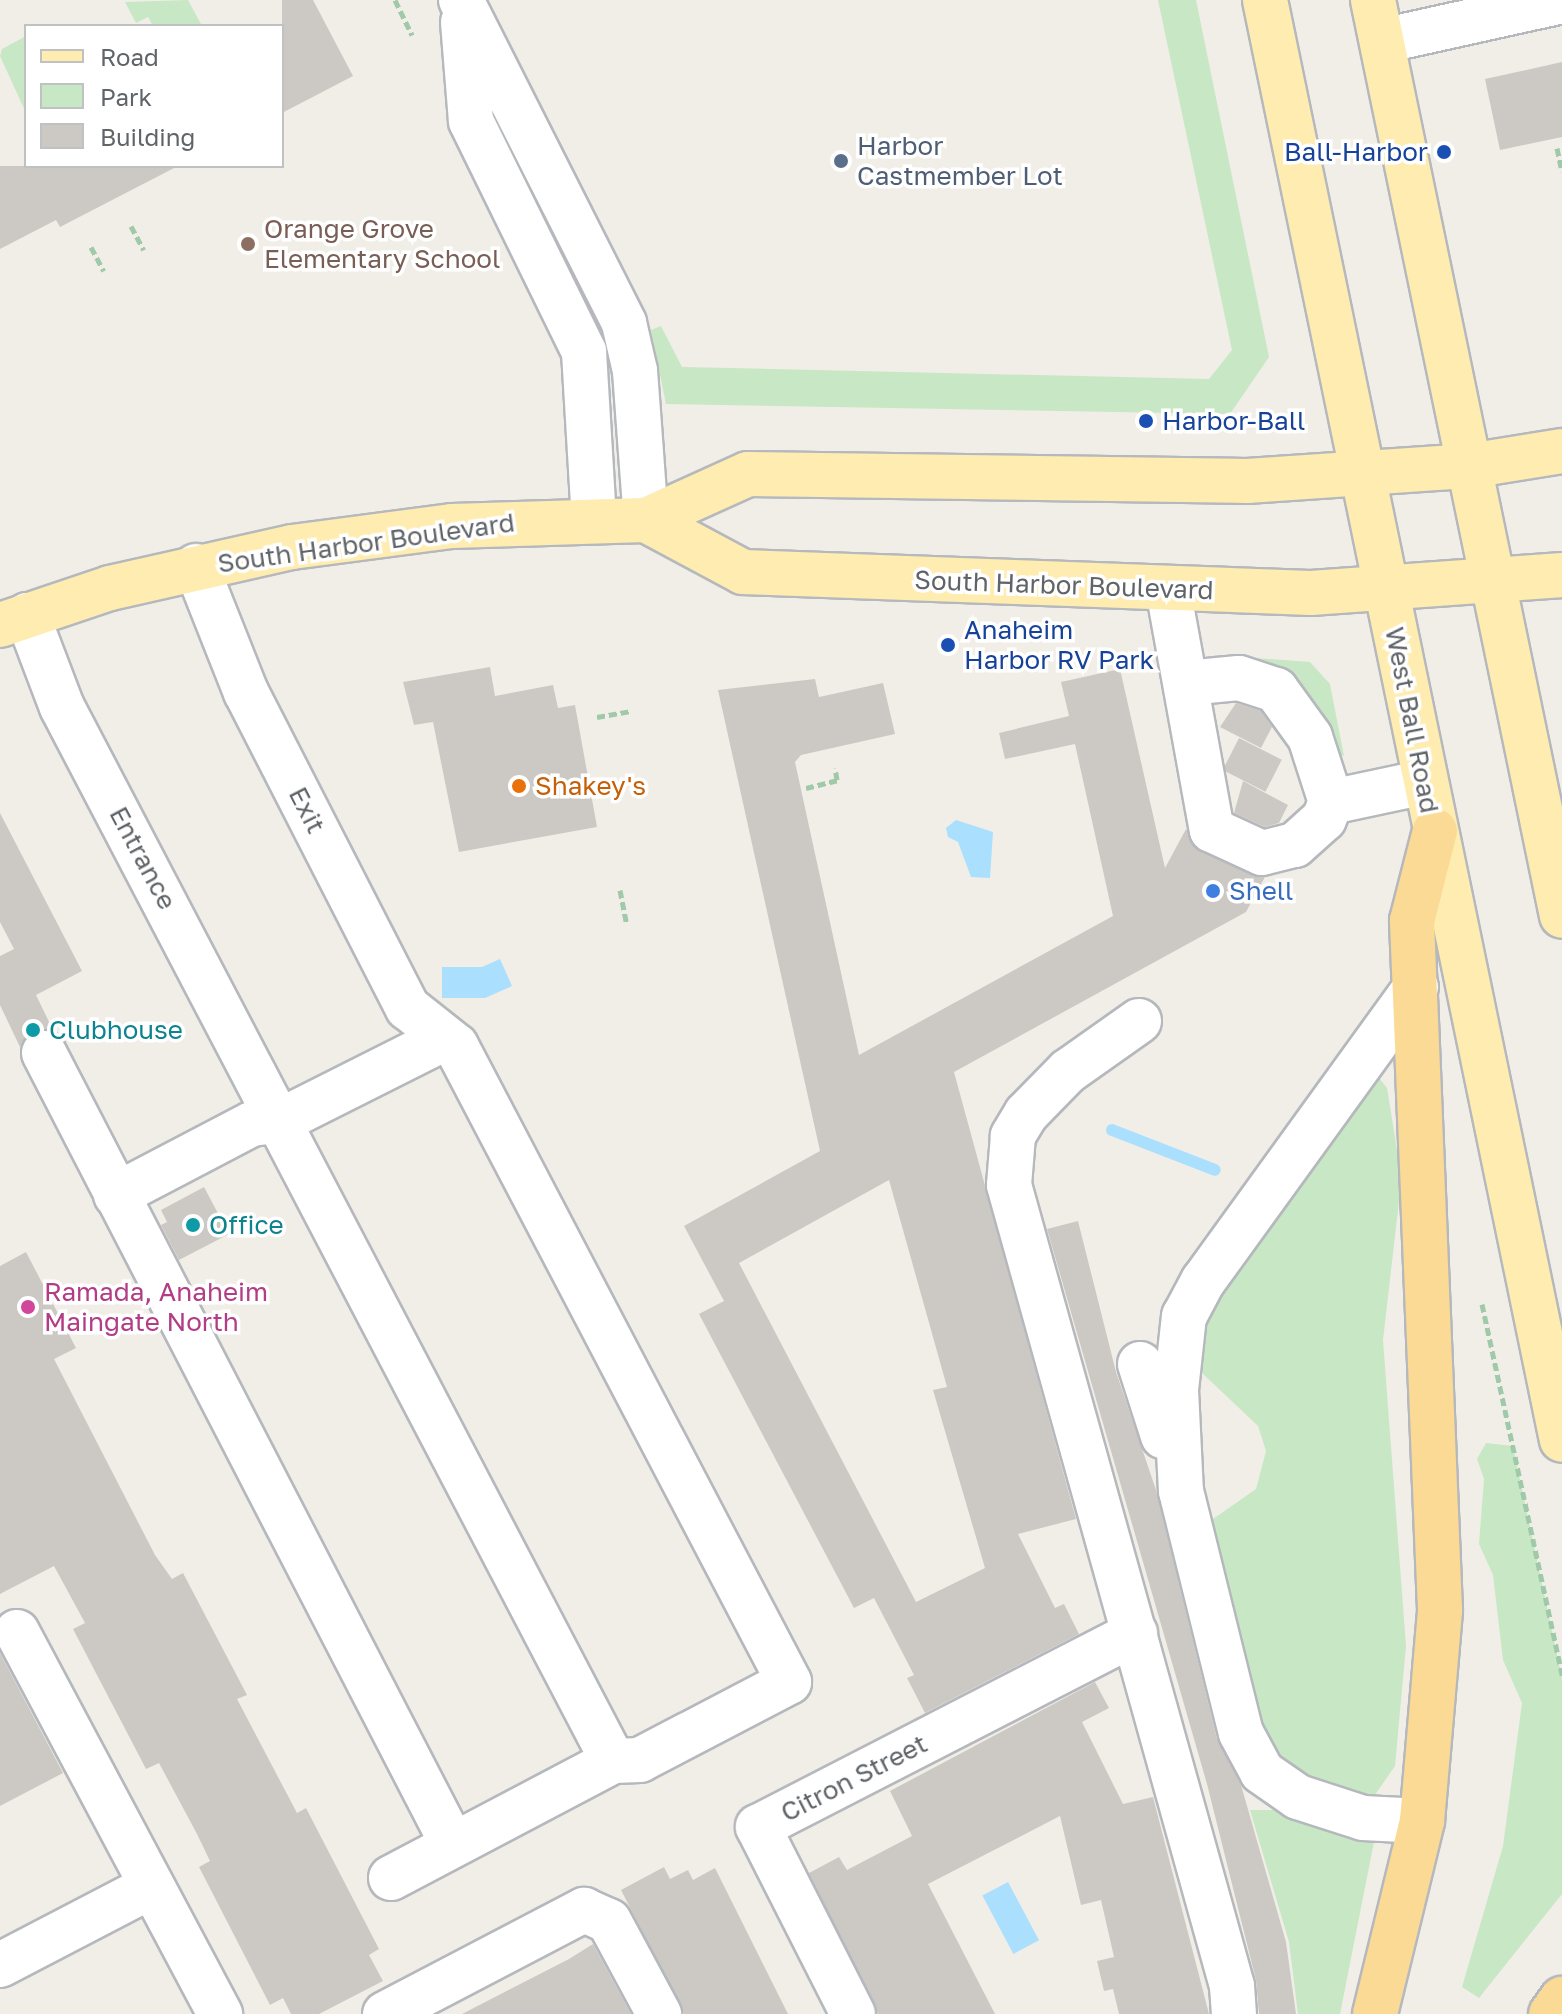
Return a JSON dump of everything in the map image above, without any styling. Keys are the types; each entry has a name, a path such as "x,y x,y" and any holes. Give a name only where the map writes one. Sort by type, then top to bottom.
{"highway":[{"path":"1375,2014 1422,1821 1440,1610 1412,921 1435,831"},
{"path":"1551,2014 1562,1999"}],"main road":[{"name":"West Ball Road","path":"1265,0 1562,1440"},
{"path":"1378,20 1562,916"},
{"name":"South Harbor Boulevard","path":"14,620 196,566 452,526 594,519 646,520 748,474 1163,482 1364,475 1469,466 1562,451"},
{"name":"South Harbor Boulevard","path":"646,520 743,572 1168,589 1386,590 1562,575"}],"street":[{"path":"594,519 584,352 471,121 461,0 624,323 635,371 646,520"},
{"path":"1378,20 1562,1"},
{"name":"Exit","path":"196,566 246,692 408,1008 456,1046 789,1682 640,1760 613,1761"},
{"path":"1168,589 1212,830 1262,853 1295,845 1324,819 1331,802 1310,737 1276,690 1239,678 1186,683"},
{"name":"Entrance","path":"14,620 275,1109 613,1761"},
{"path":"1331,802 1425,782"},
{"path":"1181,1491 1176,1390 1184,1316 1268,1188 1416,987"},
{"path":"1139,1021 1068,1071 1026,1114 1013,1136 1009,1185 1232,1986 1234,2014"},
{"path":"116,1195 275,1109 445,1038"},
{"path":"44,1053 453,1845"},
{"path":"1140,1364 1181,1491 1241,1733 1262,1772 1298,1797 1363,1818 1422,1821"},
{"path":"17,1632 220,2014"},
{"name":"Citron Street","path":"853,2014 758,1827 1135,1633"},
{"path":"391,1878 613,1761"},
{"path":"0,1965 152,1886"},
{"path":"385,2014 584,1910 609,1921 659,2014"}],"path":[{"path":"395,0 412,35"},
{"path":"1557,148 1562,171"},
{"path":"131,226 144,250"},
{"path":"91,247 104,271"},
{"path":"597,717 630,711"},
{"path":"806,788 837,780 835,768"},
{"path":"620,890 627,925"},
{"path":"1482,1304 1562,1675"}],"green space":[{"path":"188,0 201,24 152,24 148,17 136,23 125,2"},
{"path":"1158,0 1196,0 1269,357 1230,414 666,404 651,330 661,326 682,367 1209,379 1232,350"},
{"path":"24,37 24,109 0,56 2,49"},
{"path":"1213,655 1310,662 1330,684 1344,756 1331,751 1324,716"},
{"path":"1369,1079 1380,1079 1387,1088 1400,1193 1383,1340 1406,1646 1395,1766 1372,1799 1292,1776 1260,1738 1207,1533 1213,1519 1256,1489 1266,1451 1258,1426 1202,1373 1196,1355 1205,1309"},
{"path":"1486,1443 1513,1446 1562,1678 1562,1894 1479,1998 1462,1987 1503,1846 1522,1703 1503,1660 1493,1575 1479,1544 1484,1479 1477,1459"},
{"path":"1250,1810 1281,1810 1375,1837 1340,2014 1298,2014 1289,1942"}],"water":[{"path":"956,820 993,832 990,878 971,877 958,842 948,837 946,828"},
{"path":"500,959 512,986 485,998 442,998 442,967 482,967"},
{"path":"1008,1882 1039,1940 1013,1954 982,1896"}],"building":[{"path":"282,0 313,0 353,76 284,112"},
{"path":"1562,62 1562,137 1500,150 1485,79"},
{"path":"0,166 174,168 60,227 56,220 0,249"},
{"name":"Shakey's","path":"490,667 495,696 553,685 558,708 575,705 597,827 459,852 433,722 414,725 403,682"},
{"path":"1120,669 1165,868 1186,829 1201,852 1265,877 1246,912 954,1072 1076,1519 1018,1534 1055,1608 1064,1604 1079,1634 925,1713 907,1678 914,1675 874,1598 854,1608 699,1314 724,1301 684,1226 820,1151 718,690 815,679 819,697 883,683 895,734 801,755 795,762 859,1055 1113,916 1075,744 1005,759 999,733 1069,716 1061,682","holes":["889,1180 947,1387 933,1390 985,1568 916,1602 739,1263"]},
{"path":"1236,703 1261,711 1272,727 1261,748 1220,727"},
{"path":"1239,738 1282,760 1265,792 1223,770"},
{"path":"1243,781 1288,805 1279,823 1265,827 1234,813"},
{"path":"0,813 82,971 36,995 53,1030 33,1031 20,1047 0,1005 0,956 14,949 0,922"},
{"name":"Office","path":"204,1187 229,1234 179,1260 161,1225 167,1222 161,1210"},
{"path":"1078,1221 1116,1372 1156,1490 1217,1739 1241,1785 1286,1942 1296,2014 1259,2014 1256,1980 1207,1784 1047,1229"},
{"path":"26,1252 76,1348 54,1359 155,1555 172,1579 183,1573 247,1695 237,1699 297,1813 306,1808 379,1949 369,1955 383,1981 319,2014 291,2014 283,1998 270,2005 199,1867 210,1861 197,1834 159,1763 146,1769 73,1629 85,1623 54,1566 0,1594 0,1266"},
{"path":"0,1653 63,1773 0,1806"},
{"path":"1095,1682 1109,1708 1082,1722 1123,1804 1153,1797 1209,2014 1119,2014 1113,1989 1104,1991 1097,1961 1114,1957 1101,1900 1081,1905 1060,1816 928,1884 995,2014 878,2014 809,1873 839,1857 847,1870 912,1836 890,1791"},
{"path":"664,1867 670,1879 688,1870 693,1880 715,1868 788,2014 684,2014 621,1890"},
{"path":"593,1944 631,2014 462,2014 569,1959"}],"waterway":[{"path":"1112,1130 1215,1170"}],"place":[{"name":"Ball-Harbor","path":"1444,152"},
{"name":"Harbor Castmember Lot","path":"841,161"},
{"name":"Orange Grove Elementary School","path":"248,244"},
{"name":"Harbor-Ball","path":"1146,421"},
{"name":"Anaheim Harbor RV Park","path":"948,645"},
{"name":"Shakey's","path":"519,786"},
{"name":"Shell","path":"1213,891"},
{"name":"Clubhouse","path":"33,1030"},
{"name":"Office","path":"193,1225"},
{"name":"Ramada, Anaheim Maingate North","path":"28,1307"}]}
